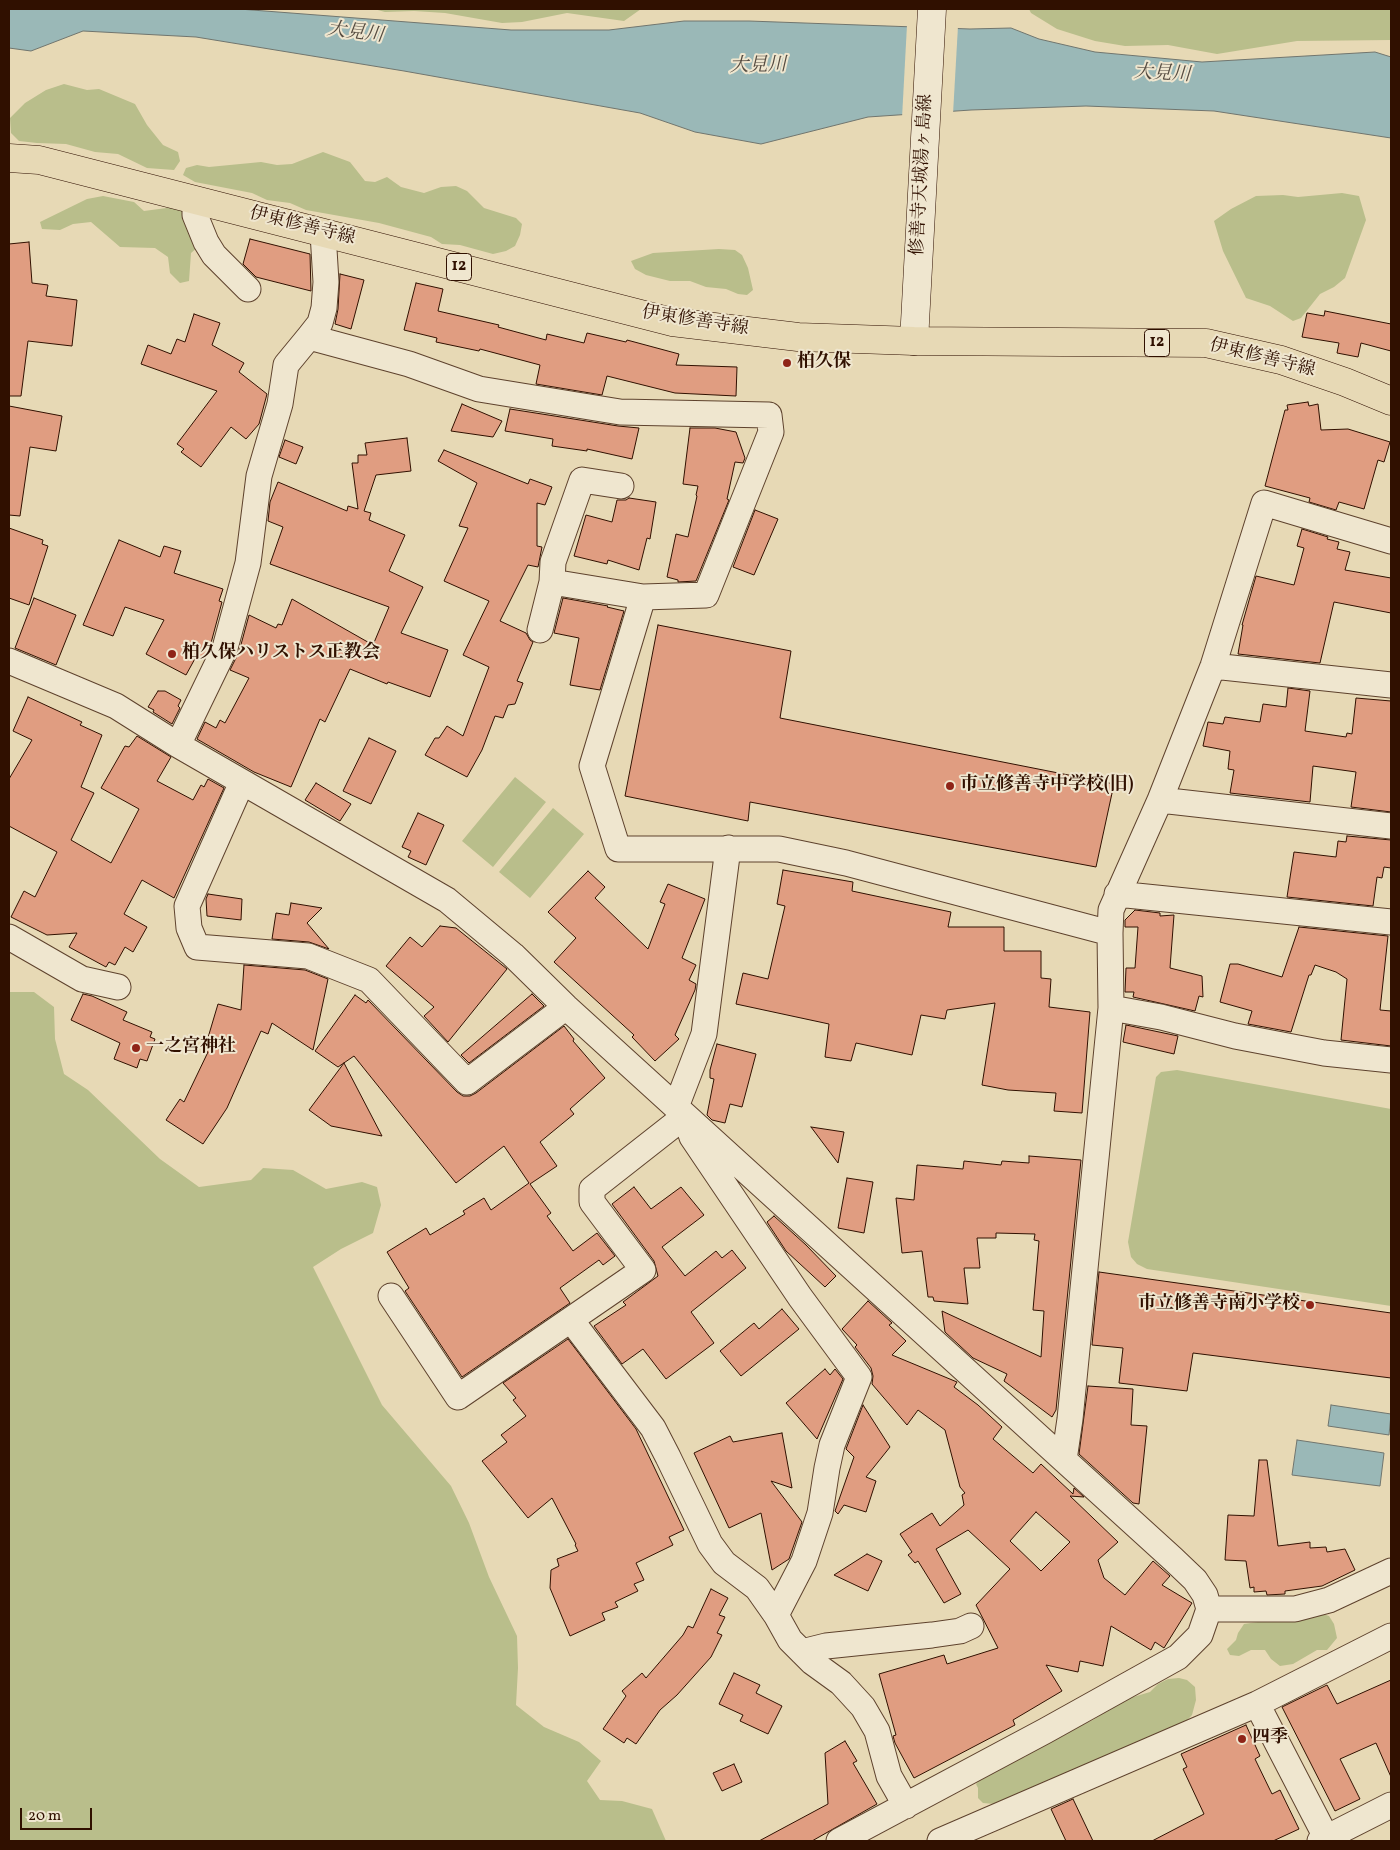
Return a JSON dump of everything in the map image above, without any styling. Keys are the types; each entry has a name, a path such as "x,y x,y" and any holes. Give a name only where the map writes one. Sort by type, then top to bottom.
{"main road":[{"name":"修善寺天城湯ヶ島線","path":"914,341 932,9"},
{"name":"伊東修善寺線","path":"9,158 38,160 672,322 798,337 914,341 1206,343 1281,360 1345,382 1391,401"}],"street":[{"path":"195,200 195,215 206,242 214,255 248,289"},
{"path":"178,745 225,648 248,562 259,476 280,404 286,365 320,323 324,308 326,282 323,233"},
{"path":"309,336 409,364 479,389 620,412 768,416 771,432 706,595 643,597 552,582"},
{"path":"540,630 552,582 553,562 582,480 621,486"},
{"path":"1064,1460 1070,1419 1112,1008 1110,933 1112,910 1117,894 1160,800 1213,666 1264,503 1391,541"},
{"path":"643,597 592,766 618,849 779,849 846,863 1110,933"},
{"path":"9,661 116,706 178,745 447,900 514,955 566,1008 1195,1580 1205,1595 1209,1609 1200,1635 1178,1657 1045,1731 839,1841"},
{"path":"1213,666 1391,685"},
{"path":"242,782 187,906 190,928 197,947 308,956 369,980 467,1082 566,1008"},
{"path":"1160,800 1391,826"},
{"path":"391,1296 458,1397 642,1270 592,1202 592,1190 680,1112 704,1034 728,848"},
{"path":"1117,894 1391,922"},
{"path":"9,937 82,979 118,987"},
{"path":"1112,1008 1161,1017 1235,1036 1324,1053 1391,1060"},
{"path":"680,1112 692,1137 800,1297 858,1377 832,1445 820,1512 804,1561 776,1615"},
{"path":"571,1320 653,1428 710,1544 724,1563 757,1588 776,1615 790,1640 812,1662 841,1683 863,1707 877,1730 889,1776 906,1806"},
{"path":"1209,1609 1295,1609 1329,1600 1391,1571"},
{"path":"802,1652 826,1646 960,1631 971,1626"},
{"path":"940,1841 1257,1704 1391,1636"},
{"path":"1257,1704 1325,1840 1391,1805"}],"green space":[{"path":"374,9 641,9 624,21 567,13 522,22 502,23 445,13 385,12"},
{"path":"1029,9 1391,9 1391,40 1297,41 1217,54 1168,45 1125,46 1095,41 1057,29 1031,13"},
{"path":"64,84 87,90 99,89 135,104 147,125 163,145 178,152 180,161 174,170 147,168 118,154 95,152 66,144 19,141 11,133 10,118 25,103 46,90"},
{"path":"323,152 350,162 365,181 375,182 387,177 401,187 424,193 441,187 456,186 467,191 484,208 516,218 522,224 515,246 506,251 493,254 460,245 442,244 431,237 379,223 306,210 290,203 267,200 252,193 195,182 183,175 186,168 197,165 209,167 261,162 277,165 292,164"},
{"path":"1342,193 1359,196 1366,220 1345,278 1334,287 1320,294 1301,318 1293,321 1270,306 1246,298 1223,251 1214,221 1231,209 1256,196 1283,195 1298,197"},
{"path":"103,196 134,202 144,211 174,207 185,213 198,247 191,253 189,281 180,283 170,273 168,257 155,248 120,247 91,222 73,224 60,230 42,229 40,222 87,199"},
{"path":"719,249 735,250 742,255 748,268 753,290 747,295 738,294 726,289 706,287 690,281 670,281 646,275 635,269 631,261 653,253"},
{"path":"515,777 546,802 493,867 462,841"},
{"path":"553,808 584,834 530,898 499,872"},
{"path":"9,992 34,992 54,1007 55,1039 64,1074 88,1090 160,1159 199,1187 251,1180 263,1168 293,1170 326,1189 362,1182 377,1187 381,1205 373,1233 341,1249 313,1267 382,1405 451,1486 469,1523 489,1577 517,1636 516,1705 544,1727 579,1742 601,1761 587,1781 600,1800 622,1801 652,1809 666,1841 9,1841"},
{"path":"1177,1070 1391,1109 1391,1306 1147,1269 1137,1264 1131,1257 1128,1242 1156,1077 1161,1072"},
{"path":"1320,1613 1329,1616 1334,1624 1337,1638 1327,1650 1317,1650 1293,1664 1280,1666 1271,1659 1265,1650 1251,1650 1239,1656 1230,1655 1227,1649 1236,1640 1244,1624"},
{"path":"1179,1678 1187,1680 1195,1687 1196,1700 1192,1715 1180,1728 1094,1765 1074,1769 1059,1781 1006,1805 983,1803 978,1798 976,1784 1003,1761 1025,1757 1034,1747 1093,1720 1123,1700 1150,1692 1158,1684 1168,1679"}],"water":[{"name":"大見川","path":"9,9 239,9 511,30 609,30 684,21 749,21 970,29 1011,28 1039,39 1095,52 1202,62 1375,52 1391,57 1391,138 1214,111 1086,106 971,110 868,117 761,144 695,132 640,113 404,71 196,37 83,31 31,51 9,48"},
{"path":"1331,1405 1391,1414 1389,1435 1328,1426"},
{"path":"1297,1440 1384,1453 1380,1486 1292,1475"}],"pier":[{"path":"907,25 958,26 953,114 902,118"}],"building":[{"path":"250,239 310,254 311,291 256,277 243,264"},
{"path":"29,242 32,283 48,285 46,296 77,300 72,346 28,341 21,396 9,396 9,244"},
{"path":"340,274 364,280 351,329 335,324"},
{"path":"416,283 443,289 438,311 499,325 498,327 546,340 547,334 584,343 587,333 626,342 627,340 679,354 676,365 737,367 736,396 675,393 607,376 602,395 536,384 540,365 480,349 479,351 436,342 437,338 404,330"},
{"path":"1325,311 1391,324 1391,351 1361,343 1358,357 1337,353 1339,343 1302,337 1307,313 1324,316"},
{"path":"194,314 220,323 212,345 244,363 239,372 267,394 259,424 246,439 231,427 201,467 181,452 184,449 177,444 217,391 141,364 148,345 171,354 177,339 185,342"},
{"path":"1308,402 1309,406 1318,404 1321,430 1348,429 1390,442 1384,462 1378,460 1364,509 1339,502 1336,510 1309,502 1310,498 1265,486 1285,410 1288,410 1287,405"},
{"path":"462,404 502,421 493,437 451,431"},
{"path":"9,406 62,416 56,451 30,447 20,516 9,515"},
{"path":"510,409 639,428 632,459 587,449 587,451 552,446 553,439 505,431"},
{"path":"690,428 715,428 736,432 745,458 743,463 735,462 727,499 729,500 696,581 678,582 678,580 667,577 676,534 688,537 698,486 683,484"},
{"path":"407,438 411,471 376,475 364,511 371,513 369,520 405,535 389,571 423,587 401,633 448,650 430,697 388,682 387,684 350,669 325,722 320,719 291,787 254,772 197,739 205,722 216,728 220,720 225,723 249,678 230,670 239,652 249,615 276,628 278,624 282,625 292,599 373,645 389,607 270,564 283,527 268,521 270,502 278,482 347,511 348,506 358,509 352,463 358,463 358,455 367,455 365,443"},
{"path":"285,440 303,447 296,464 279,457"},
{"path":"444,450 528,484 530,479 552,487 545,505 537,503 537,546 542,547 538,567 528,565 500,621 526,633 533,642 517,681 523,683 515,704 508,705 503,718 495,716 482,750 467,777 425,755 435,738 439,738 447,726 463,736 489,667 463,655 489,601 444,581 468,528 459,526 477,483 438,461"},
{"path":"629,498 656,502 650,539 647,538 639,570 608,560 607,564 574,556 586,515 612,522 617,500"},
{"path":"755,510 778,519 754,575 733,567"},
{"path":"9,528 43,540 42,544 48,546 29,605 9,598"},
{"path":"1302,529 1339,542 1337,549 1350,552 1345,570 1391,578 1391,613 1334,602 1320,663 1238,654 1242,625 1256,576 1294,585 1304,548 1297,546"},
{"path":"119,540 160,557 164,546 181,551 174,573 223,589 219,601 222,602 211,643 204,658 197,655 186,675 146,654 164,620 125,607 113,636 83,625"},
{"path":"34,598 76,615 56,665 15,648"},
{"path":"563,598 608,606 624,611 600,690 570,685 579,638 554,633"},
{"path":"658,625 791,651 780,718 1114,784 1096,867 750,802 748,821 625,796"},
{"path":"1288,688 1310,691 1305,731 1346,737 1347,733 1352,734 1356,698 1391,701 1391,812 1351,807 1356,772 1313,766 1310,802 1230,793 1234,770 1228,769 1230,751 1203,746 1208,722 1223,724 1225,717 1260,722 1263,704 1286,707"},
{"path":"158,691 165,691 181,700 178,706 180,708 172,724 148,707"},
{"path":"28,697 82,722 80,725 102,735 81,787 94,793 71,840 111,863 139,809 101,788 125,746 129,747 137,736 171,757 157,781 193,800 201,785 204,787 208,779 224,788 174,898 142,880 124,914 147,927 133,952 125,947 115,965 109,962 106,967 69,947 77,933 47,935 11,917 24,891 35,897 57,852 9,826 9,779 32,740 13,731"},
{"path":"369,738 396,751 371,804 343,791"},
{"path":"316,783 351,804 340,821 305,800"},
{"path":"418,813 444,825 426,865 408,857 411,851 402,847"},
{"path":"1347,836 1391,840 1391,868 1384,867 1382,878 1377,877 1373,906 1287,897 1294,852 1336,857 1338,841 1346,842"},
{"path":"783,870 853,882 852,891 951,912 948,927 1004,927 1004,951 1041,951 1041,978 1051,979 1049,1007 1090,1012 1082,1113 1054,1111 1056,1093 1008,1090 982,1085 995,1003 947,1010 945,1019 921,1015 912,1055 856,1043 851,1061 825,1057 829,1024 736,1004 743,973 768,979 785,906 777,904"},
{"path":"588,871 605,887 595,898 648,949 665,904 660,902 668,884 705,899 682,958 696,965 689,980 696,984 695,990 675,1035 679,1039 655,1061 632,1037 634,1035 554,962 576,938 548,912"},
{"path":"208,894 242,899 241,920 207,916 206,899"},
{"path":"291,903 322,908 307,923 329,949 309,942 272,939 276,913 289,915"},
{"path":"1135,910 1160,913 1160,916 1174,915 1170,968 1202,976 1203,997 1199,996 1195,1011 1133,997 1134,992 1125,992 1126,968 1135,968 1138,927 1125,927 1125,920"},
{"path":"440,926 456,928 507,969 448,1042 424,1016 434,1007 386,966 410,937 422,947"},
{"path":"1299,927 1388,936 1380,1010 1391,1011 1391,1046 1341,1040 1347,979 1336,972 1315,965 1311,975 1309,975 1291,1032 1248,1024 1252,1011 1220,1002 1230,964 1238,964 1282,977"},
{"path":"244,965 305,970 328,979 313,1050 272,1023 268,1034 261,1031 227,1108 203,1144 166,1120 180,1099 184,1102 208,1052 204,1051 218,1004 241,1010"},
{"path":"83,994 92,996 127,1012 123,1020 152,1032 150,1037 155,1039 147,1061 140,1059 137,1068 114,1059 120,1043 71,1020"},
{"path":"532,994 544,1006 469,1063 461,1055"},
{"path":"355,995 366,1003 368,1000 463,1096 470,1096 476,1093 564,1026 574,1039 573,1041 605,1078 570,1109 574,1114 540,1142 557,1166 530,1184 551,1213 547,1216 573,1251 597,1233 615,1256 603,1265 599,1260 560,1288 570,1303 462,1377 405,1291 409,1288 387,1252 426,1228 430,1235 465,1214 463,1211 484,1198 491,1210 529,1183 504,1146 456,1183 354,1056 338,1067 315,1051"},
{"path":"1126,1025 1178,1036 1174,1054 1123,1042"},
{"path":"717,1044 756,1054 742,1107 730,1104 725,1123 712,1120 707,1115 714,1079 710,1078 710,1070"},
{"path":"344,1063 382,1136 331,1126 309,1110"},
{"path":"811,1127 844,1132 838,1163"},
{"path":"1029,1156 1081,1160 1056,1410 1052,1417 1004,1381 1007,1374 973,1358 945,1332 942,1311 1041,1357 1044,1311 1033,1310 1039,1241 1034,1240 1035,1234 996,1233 996,1238 977,1238 980,1268 964,1268 968,1304 934,1301 933,1297 928,1297 922,1251 902,1253 896,1198 914,1200 917,1165 963,1169 964,1161 1001,1165 1002,1161 1029,1163"},
{"path":"847,1178 873,1182 864,1233 838,1228"},
{"path":"634,1187 651,1209 681,1187 704,1215 662,1247 685,1276 716,1251 722,1258 732,1250 746,1268 691,1312 714,1343 666,1379 643,1349 622,1364 594,1326 626,1305 623,1302 658,1276 654,1261 612,1204"},
{"path":"774,1216 836,1276 825,1287 786,1251 767,1222"},
{"path":"1099,1272 1391,1313 1391,1378 1193,1353 1187,1391 1119,1383 1123,1348 1092,1345"},
{"path":"868,1301 892,1323 889,1325 906,1341 892,1355 957,1382 954,1387 978,1405 1002,1427 993,1439 1033,1473 1041,1464 1073,1494 1074,1488 1084,1497 1070,1496 1118,1542 1098,1560 1104,1578 1125,1595 1153,1561 1170,1576 1162,1585 1192,1603 1164,1648 1155,1642 1151,1650 1111,1626 1103,1666 1080,1661 1078,1672 1046,1665 1062,1691 1013,1720 1015,1725 914,1778 895,1743 893,1736 896,1735 879,1674 944,1655 947,1664 998,1648 976,1605 1010,1569 968,1530 936,1549 961,1594 944,1603 918,1561 915,1563 908,1555 912,1552 900,1534 932,1513 940,1526 964,1505 962,1495 965,1493 960,1487 945,1430 918,1410 907,1425 872,1384 871,1368 855,1347 857,1345 842,1329","holes":["1036,1512 1070,1542 1041,1571 1010,1541"]},
{"path":"782,1309 799,1329 741,1376 720,1351 754,1323 759,1329"},
{"path":"568,1339 636,1429 684,1530 669,1537 673,1545 636,1563 644,1580 634,1584 638,1591 615,1602 618,1607 602,1613 605,1620 570,1636 550,1588 551,1570 559,1566 557,1559 578,1551 576,1544 552,1498 528,1518 482,1461 507,1442 501,1435 526,1416 513,1400 516,1398 503,1383"},
{"path":"825,1369 830,1375 835,1369 843,1379 817,1439 786,1403"},
{"path":"1088,1386 1133,1389 1131,1425 1147,1426 1139,1504 1133,1503 1079,1454"},
{"path":"863,1405 890,1447 866,1477 876,1481 866,1512 844,1505 838,1514 835,1511 854,1457 846,1449"},
{"path":"782,1433 792,1488 771,1481 802,1522 789,1559 772,1570 761,1513 729,1528 694,1453 730,1436 733,1442"},
{"path":"1259,1460 1267,1460 1278,1546 1310,1542 1310,1548 1326,1547 1327,1552 1345,1549 1355,1570 1322,1586 1285,1591 1285,1594 1267,1595 1266,1591 1254,1592 1254,1587 1250,1588 1246,1561 1225,1560 1228,1515 1254,1516"},
{"path":"867,1554 882,1561 868,1591 834,1575"},
{"path":"711,1589 728,1598 719,1615 725,1617 717,1633 722,1635 711,1657 677,1695 660,1710 636,1744 627,1738 624,1743 603,1729 626,1696 622,1691 642,1673 646,1678 683,1635 688,1626 693,1628"},
{"path":"734,1673 760,1685 756,1693 782,1706 768,1734 740,1721 743,1715 719,1704"},
{"path":"1391,1680 1391,1777 1376,1743 1340,1759 1360,1799 1335,1811 1282,1707 1327,1685 1337,1704"},
{"path":"1246,1725 1260,1756 1255,1759 1272,1794 1280,1790 1299,1829 1273,1841 1152,1841 1204,1814 1183,1769 1187,1767 1181,1754"},
{"path":"845,1741 857,1761 853,1763 877,1804 812,1841 759,1841 828,1804 825,1753"},
{"path":"734,1764 742,1782 722,1791 713,1773"},
{"path":"1073,1799 1093,1841 1066,1841 1051,1809"}],"place":[{"name":"柏久保","path":"787,363"},
{"name":"柏久保ハリストス正教会","path":"172,654"},
{"name":"市立修善寺中学校(旧)","path":"950,786"},
{"name":"一之宮神社","path":"136,1048"},
{"name":"市立修善寺南小学校","path":"1310,1305"},
{"name":"四季","path":"1242,1739"}]}
